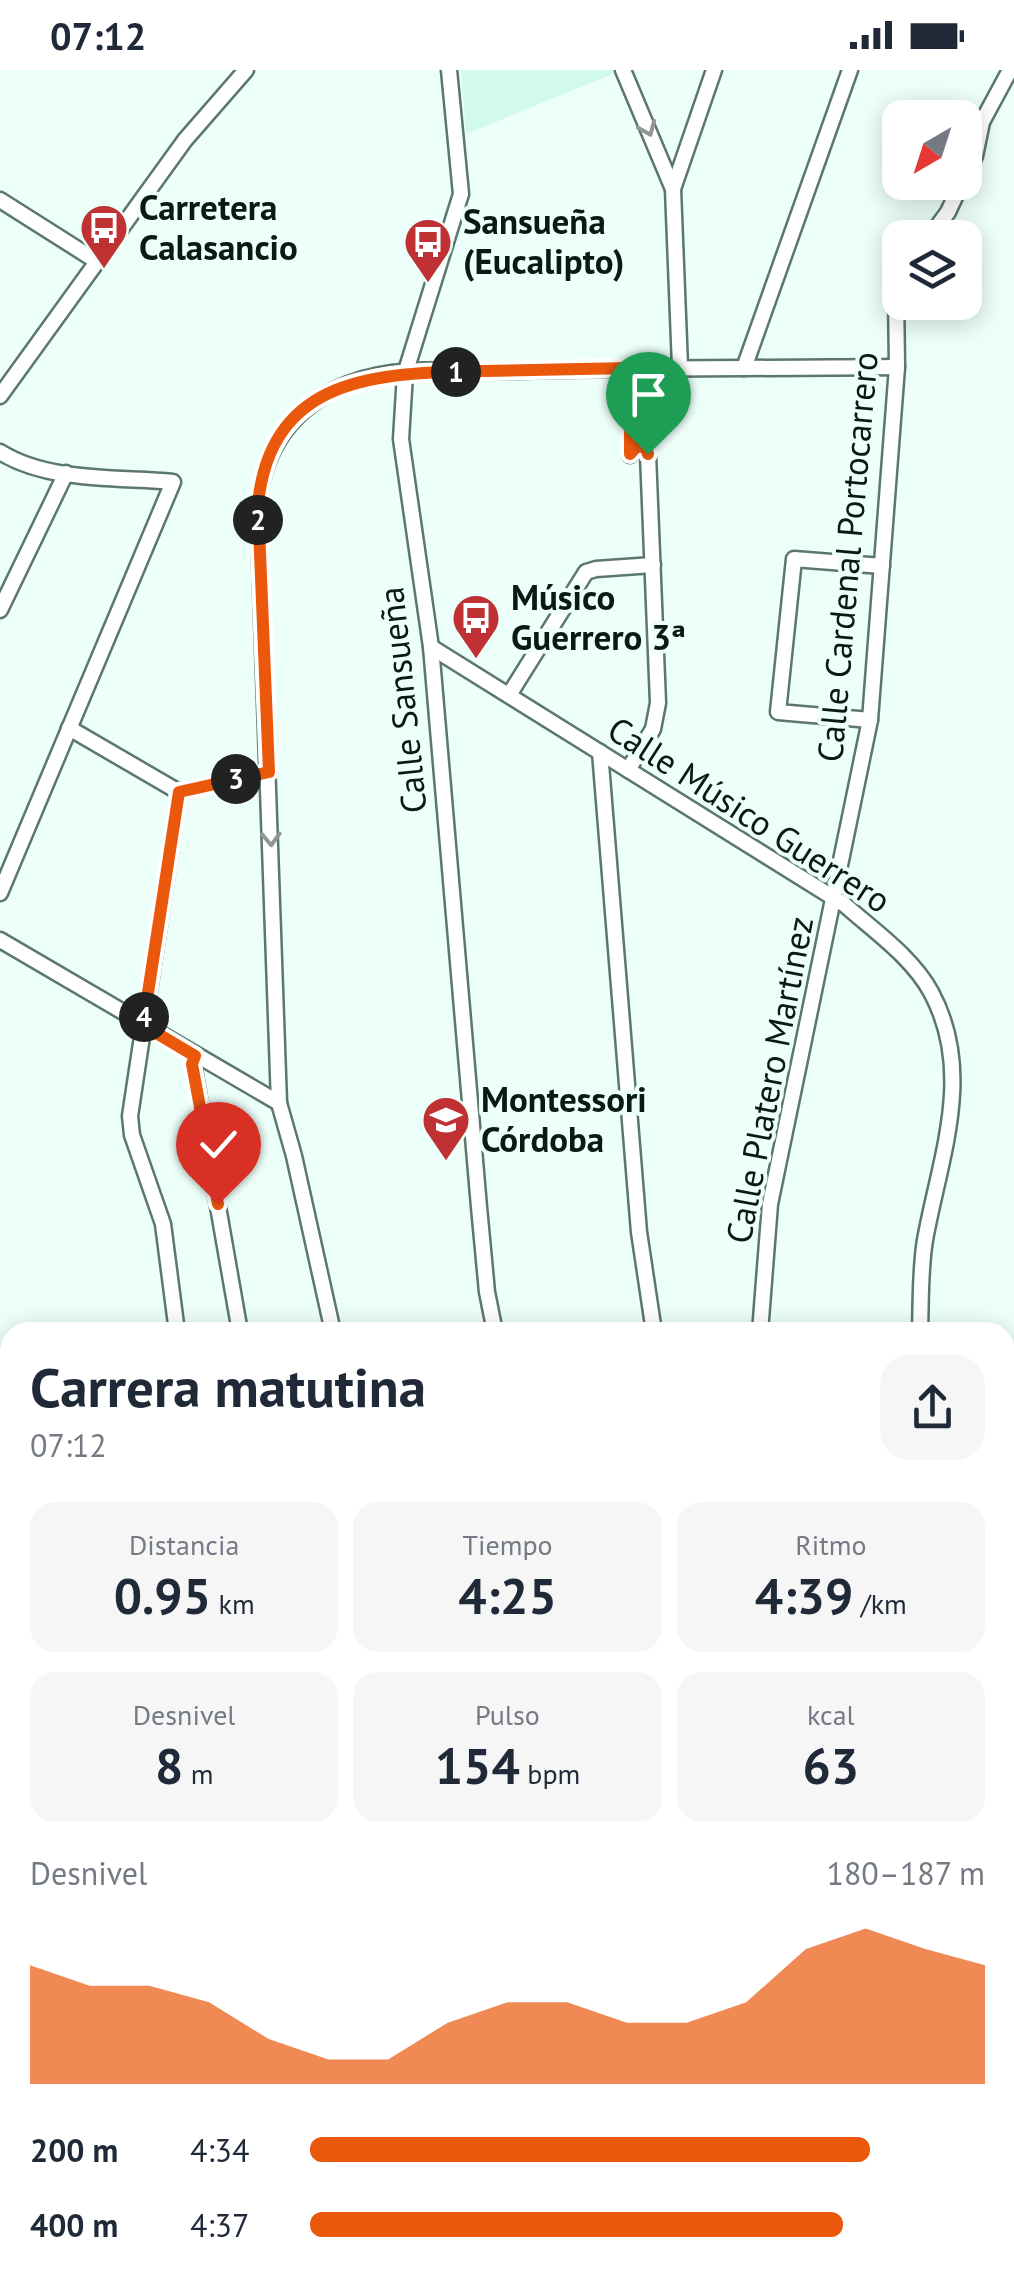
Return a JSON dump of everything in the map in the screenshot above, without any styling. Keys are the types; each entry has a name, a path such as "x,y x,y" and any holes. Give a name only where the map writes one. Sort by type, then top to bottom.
{"street":[{"path":"2,390 198,122 246,70"},
{"name":"Calle Sansueña","path":"449,70 462,194 404,374 400,439 431,647 479,1207 494,1322"},
{"path":"623,70 673,189 680,367"},
{"path":"673,189 714,70"},
{"path":"744,368 850,70"},
{"path":"982,122 1010,70"},
{"path":"0,200 98,262"},
{"name":"Calle Cardenal Portocarrero","path":"835,899 870,720 897,367 896,320"},
{"path":"332,1322 279,1103 258,504 266,458 280,434 311,404 362,380 404,374 680,367 897,367"},
{"path":"628,770 653,730 658,703 648,454 640,464 630,454 630,368"},
{"path":"0,452 33,467 66,473 173,482 0,893"},
{"path":"0,610 66,473"},
{"path":"870,720 778,712 794,559 882,566"},
{"path":"509,695 586,572 653,565"},
{"name":"Calle Músico Guerrero","path":"431,647 835,899 916,970 931,991 949,1042 954,1093 923,1251 920,1322"},
{"path":"70,728 179,792 269,772"},
{"path":"600,752 639,1232 652,1322"},
{"path":"176,1322 163,1224 130,1126 179,792"},
{"name":"Calle Platero Martínez","path":"761,1322 770,1204 835,899"},
{"path":"0,940 279,1103"},
{"path":"195,1056 192,1064 238,1322"}],"shaded area":[{"path":"461,70 614,70 615,73 466,134"}],"place":[{"name":"Carretera Calasancio","path":"104,270"},
{"name":"Sansueña (Eucalipto)","path":"428,284"},
{"name":"Músico Guerrero 3ª","path":"476,660"},
{"name":"Montessori Córdoba","path":"446,1162"}],"route":[{"path":"218,1204 192,1064 195,1056 143,1025 179,792 269,772 258,504 262,472 272,447 287,425 311,404 362,380 423,372 630,368 630,454 637,446 646,448 648,454"}]}
